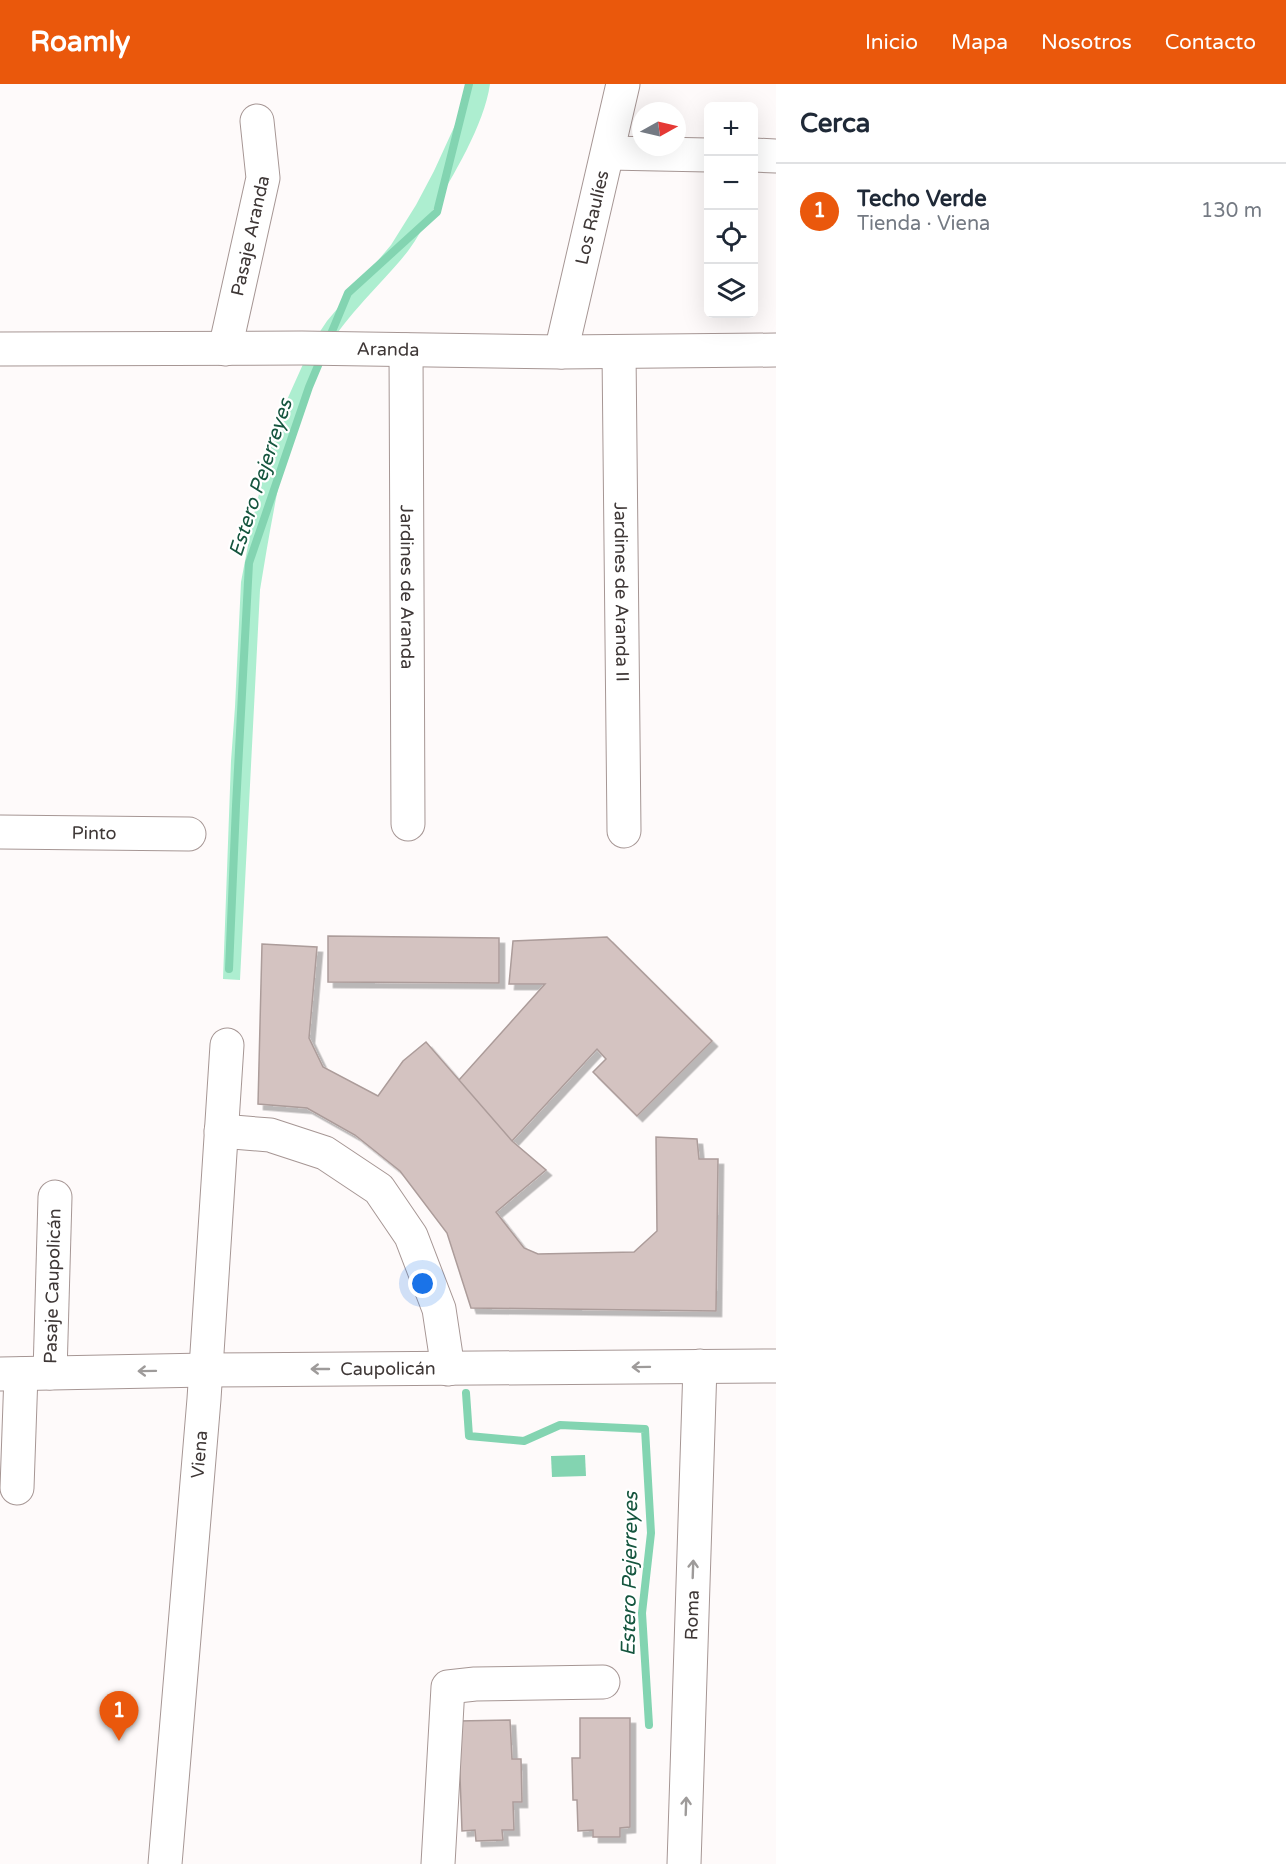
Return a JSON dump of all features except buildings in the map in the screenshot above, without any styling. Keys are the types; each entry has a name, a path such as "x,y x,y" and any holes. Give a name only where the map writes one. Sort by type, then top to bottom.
{"street":[{"name":"Los Raulíes","path":"561,352 623,84"},
{"name":"Pasaje Aranda","path":"225,349 263,178 257,121"},
{"path":"608,153 704,155"},
{"path":"758,155 776,156"},
{"name":"Aranda","path":"0,349 302,348 561,352 776,350"},
{"name":"Jardines de Aranda","path":"406,350 408,824"},
{"name":"Jardines de Aranda II","path":"619,352 624,831"},
{"name":"Pinto","path":"0,832 189,834"},
{"name":"Viena","path":"165,1864 206,1370 227,1045"},
{"path":"221,1131 270,1135 325,1153 379,1189 411,1236 439,1309 448,1369"},
{"name":"Pasaje Caupolicán","path":"17,1488 23,1374 55,1197"},
{"name":"Roma","path":"684,1864 700,1366"},
{"name":"Caupolicán","path":"23,1374 206,1370 776,1366"},
{"path":"438,1864 448,1687 475,1684 603,1682"}],"shaded area":[{"path":"469,84 490,84 487,100 467,150 411,246 345,323 327,349 301,404 283,466 260,590 240,980 223,979 231,761 241,582 254,514 277,422 313,342 327,321 391,245 416,205 461,112"},
{"path":"585,1455 586,1476 552,1477 551,1456"}],"waterway":[{"name":"Estero Pejerreyes","path":"328,341 348,293 437,212 469,84"},
{"name":"Estero Pejerreyes","path":"229,969 249,563 309,387 322,356"},
{"name":"Estero Pejerreyes","path":"466,1393 469,1436 524,1441 560,1425 645,1429 651,1533 642,1613 649,1725"}],"place":[{"name":"Techo Verde","path":"119,1741"}]}
